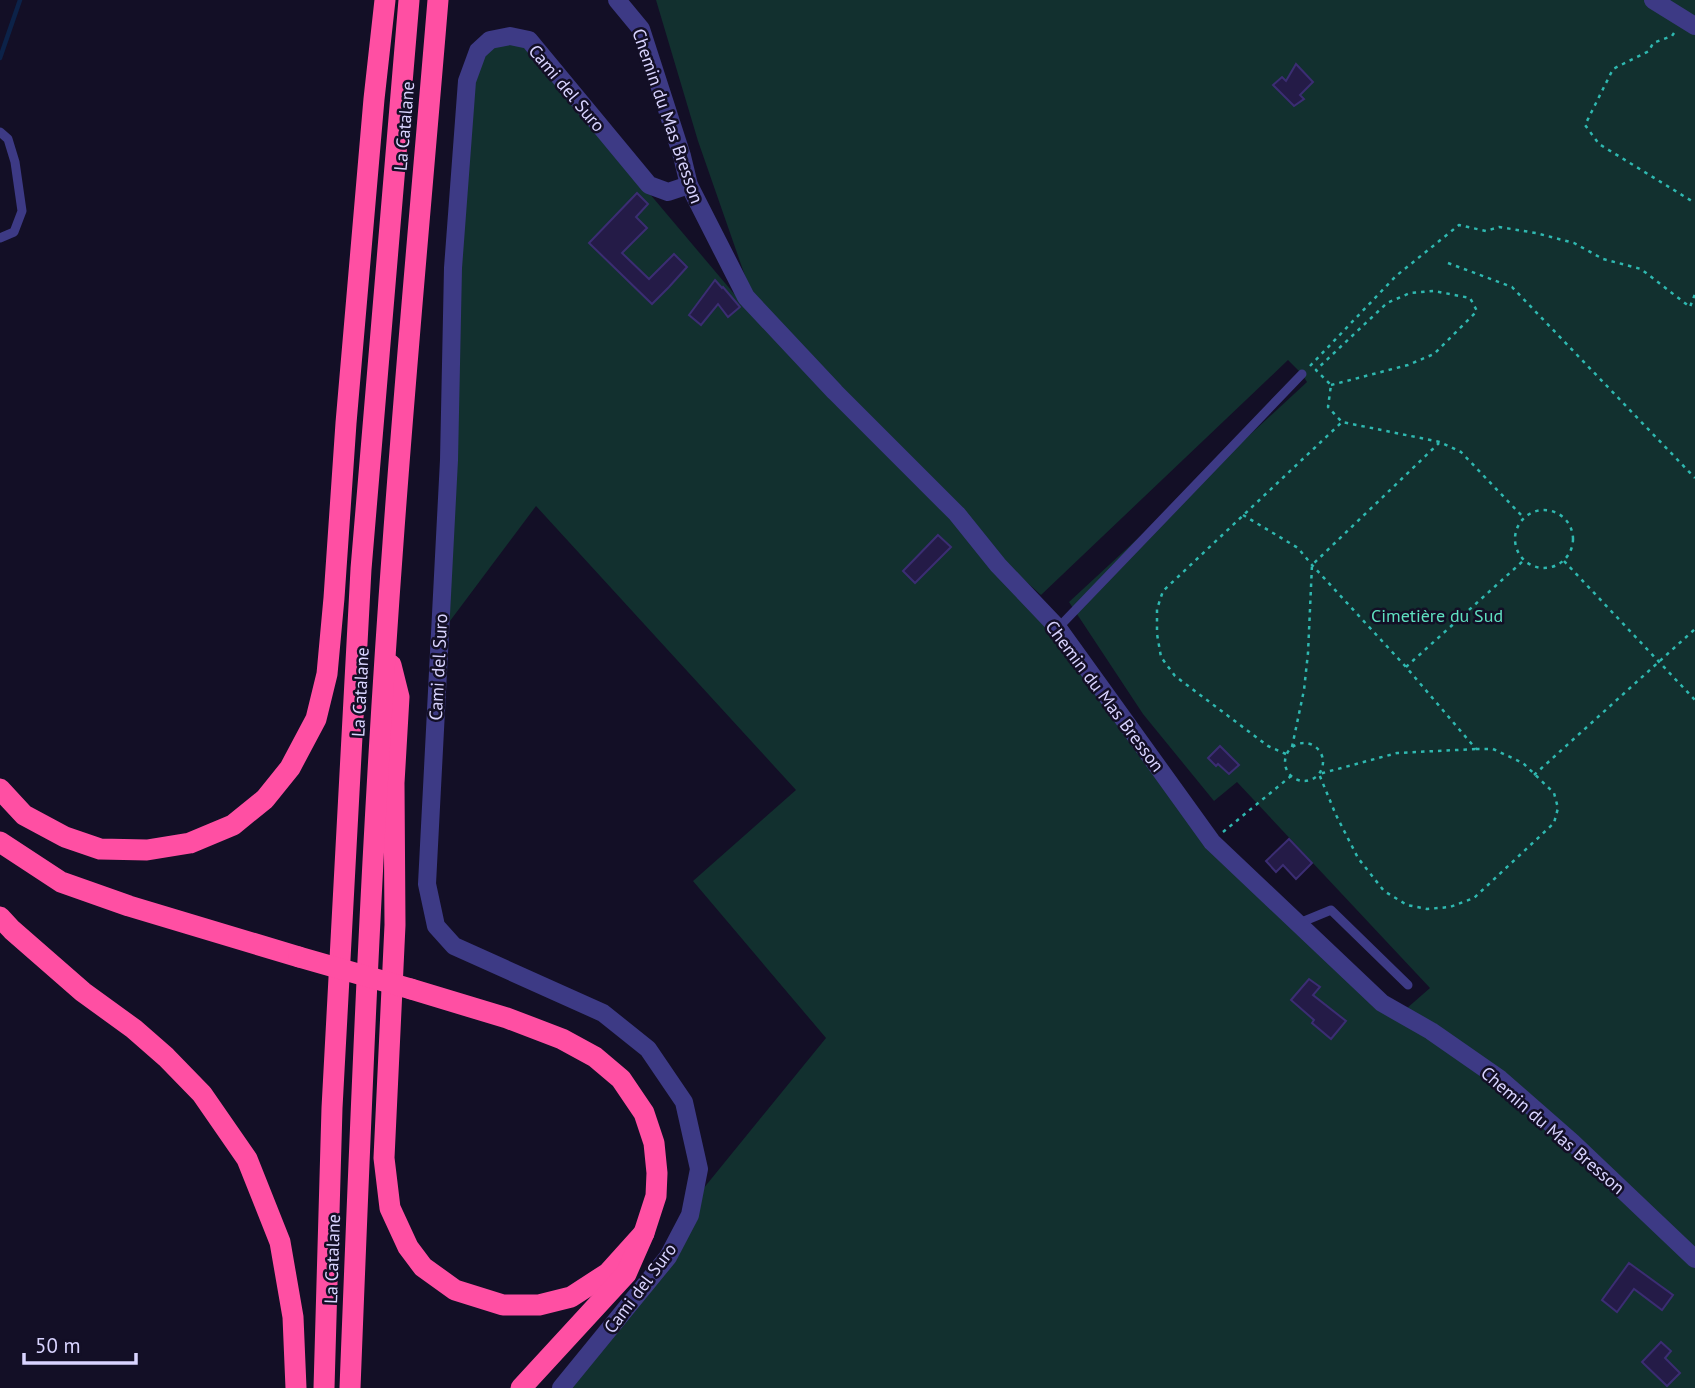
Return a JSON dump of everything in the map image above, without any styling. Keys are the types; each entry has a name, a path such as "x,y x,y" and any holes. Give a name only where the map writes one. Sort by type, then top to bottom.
{"highway":[{"path":"0,789 24,814 65,837 100,849 146,850 190,843 233,825 265,799 290,768 316,719 327,674 347,409 385,0"},
{"name":"La Catalane","path":"324,1388 332,1108 360,596 409,0"},
{"name":"La Catalane","path":"350,1388 366,998 386,644 438,0"},
{"path":"386,644 399,697 394,783 395,925 384,1158 390,1208 408,1247 423,1267 455,1290 503,1305 538,1306 571,1297 608,1273 644,1233"},
{"path":"0,842 61,882 129,906 507,1018 562,1038 595,1057 621,1079 644,1113 654,1143 656,1196 626,1274 521,1388"},
{"path":"0,917 83,992 134,1029 166,1057 202,1094 247,1159 281,1242 293,1317 296,1388"}],"street":[{"name":"Chemin du Mas Bresson","path":"617,0 641,29 689,185 746,297 835,392 957,514 998,565 1058,628 1212,842 1382,1003 1432,1031 1500,1079 1572,1142 1695,1259"},
{"path":"632,0 641,29"},
{"path":"1653,0 1689,22"},
{"name":"Cami del Suro","path":"561,1388 668,1257 690,1214 699,1169 684,1102 648,1049 603,1013 454,946 436,926 427,884 449,460 453,268 467,81 478,51 490,40 510,36 529,40 649,186 668,192 689,185"}],"lane":[{"path":"0,132 8,139 15,162 22,211 14,232 0,238"},
{"path":"1058,628 1302,374"},
{"path":"1297,924 1331,910 1408,985"}],"path":[{"path":"1689,22 1672,36 1653,43 1649,51 1613,69 1585,125 1599,144 1695,203"},
{"path":"1302,374 1396,276 1460,225 1486,231 1499,228 1524,231 1574,243 1603,259 1642,269 1690,307 1695,294"},
{"path":"1448,263 1512,287 1695,478"},
{"path":"1434,291 1470,298 1476,311 1434,354 1408,365 1331,385 1316,370 1387,303 1410,293 1434,291"},
{"path":"1331,385 1328,407 1342,422 1440,442 1461,452 1522,517"},
{"path":"1286,754 1268,746 1175,676 1161,657 1157,635 1157,609 1163,591 1342,422"},
{"path":"1292,747 1306,678 1312,565 1440,442"},
{"path":"1553,510 1565,518 1573,534 1572,550 1564,561 1552,568 1537,568 1523,561 1516,550 1514,537 1522,517 1534,511 1553,510"},
{"path":"1243,515 1298,548 1476,749"},
{"path":"1406,667 1523,561"},
{"path":"1564,561 1695,700"},
{"path":"1534,775 1695,629"},
{"path":"1292,747 1286,754 1285,766 1291,776 1300,781 1312,780 1319,774 1397,753 1493,750 1523,763 1554,793 1558,808 1553,823 1474,898 1450,907 1427,909 1407,905 1384,891 1358,858 1336,816 1319,774 1324,759 1320,751 1311,744 1302,743 1292,747"},
{"path":"1212,842 1291,776"}],"green space":[{"name":"Cimetière du Sud","path":"656,0 1695,0 1695,1249 1406,1009 1430,988 1237,782 1214,801 1143,714 1069,602 1307,382 1302,374 1288,360 1041,595 1003,561 751,293 698,141"},
{"path":"510,42 525,46 741,302 952,518 1054,633 1207,846 1428,1037 1496,1084 1568,1147 1695,1268 1695,1388 570,1388 703,1189 826,1038 693,881 796,790 536,506 447,625 460,269 474,83 484,55 493,48"}],"building":[{"path":"1296,64 1313,82 1300,95 1304,99 1294,106 1273,85 1282,77 1286,81"},
{"path":"637,193 648,204 636,217 647,228 622,253 649,279 674,254 687,267 652,304 589,243"},
{"path":"715,280 740,307 728,317 718,304 701,325 689,315"},
{"path":"938,535 951,547 915,583 903,571"},
{"path":"1220,746 1239,765 1229,774 1208,758"},
{"path":"1289,839 1312,863 1296,879 1283,865 1276,872 1266,861"},
{"path":"1309,979 1320,987 1313,995 1346,1021 1331,1039 1291,1000"},
{"path":"1629,1263 1673,1295 1662,1310 1634,1289 1617,1312 1602,1300"},
{"path":"1661,1342 1671,1351 1665,1358 1680,1373 1667,1386 1642,1362"}],"waterway":[{"path":"0,58 20,0"}]}
